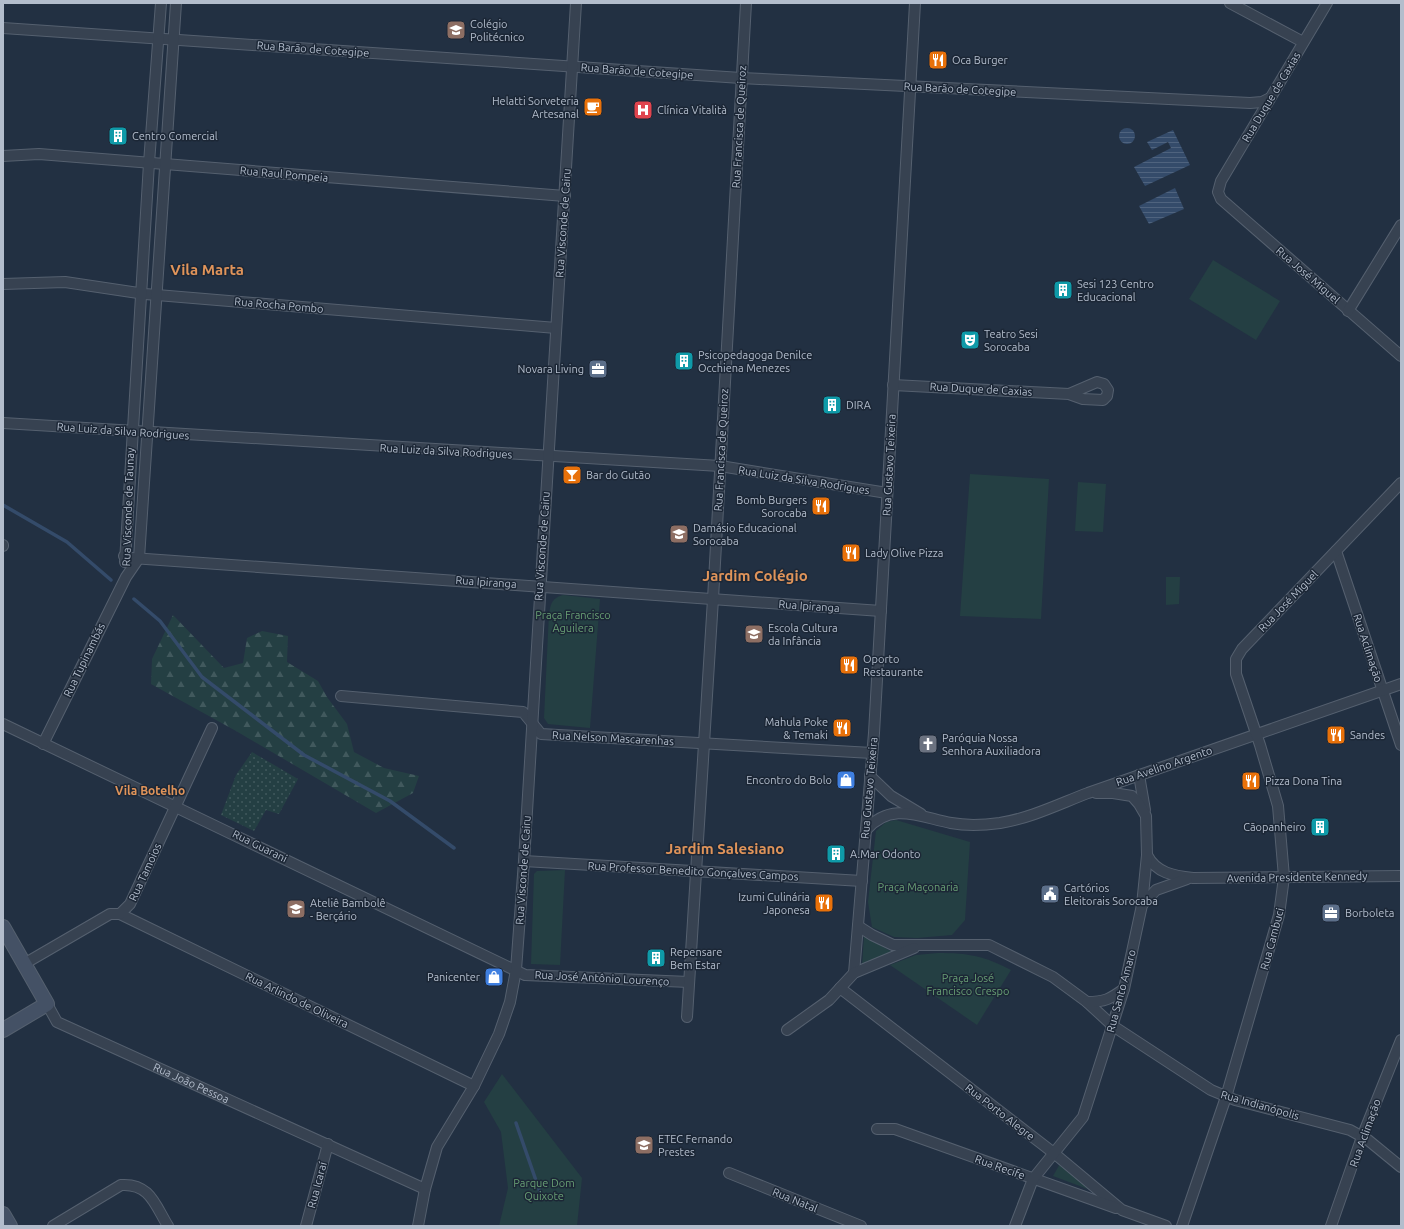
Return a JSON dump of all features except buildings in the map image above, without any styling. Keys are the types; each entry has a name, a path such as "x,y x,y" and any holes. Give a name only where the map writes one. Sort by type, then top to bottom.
{"main road":[{"name":"Rua João Pessoa","path":"3,927 47,1004"},
{"path":"3,1030 47,1004"},
{"path":"3,1214 10,1226"}],"street":[{"name":"Rua Visconde de Taunay","path":"126,576 124,556 149,163 161,3"},
{"name":"Rua Visconde de Taunay","path":"126,576 139,558 176,3"},
{"name":"Rua Visconde de Cairu","path":"418,1226 425,1189 437,1147 474,1086 499,1034 510,1002 516,970 524,861 531,722 576,3"},
{"name":"Rua Francisca de Queiroz","path":"687,1017 714,599 746,3"},
{"name":"Rua Gustavo Teixeira","path":"854,973 872,753 881,611 915,3"},
{"path":"1230,3 1303,42"},
{"name":"Rua Duque de Caxias","path":"1218,192 1221,181 1327,3"},
{"name":"Rua Barão de Cotegipe","path":"3,28 158,40 741,78 1250,103 1262,102 1270,98"},
{"name":"Rua Raul Pompeia","path":"3,156 39,154 565,196"},
{"name":"Rua José Miguel","path":"1218,192 1221,199 1401,356"},
{"path":"1348,311 1401,225"},
{"name":"Rua Rocha Pombo","path":"3,284 65,282 157,295 556,328"},
{"name":"Rua Duque de Caxias","path":"893,384 1069,394"},
{"name":"Rua Luiz da Silva Rodrigues","path":"3,423 548,457 720,466 887,493"},
{"name":"Rua José Miguel","path":"1242,649 1401,484"},
{"name":"Rua Aclimação","path":"1336,551 1401,745"},
{"name":"Rua Ipiranga","path":"124,556 128,558 881,611"},
{"name":"Rua Tupinambás","path":"43,744 126,576"},
{"name":"Rua Cambuci","path":"1182,1226 1226,1097 1279,915 1284,877 1278,806 1257,734 1236,674 1236,660 1242,649"},
{"name":"Rua Avelino Argento","path":"866,830 875,820 891,813 925,816 952,823 967,824 999,823 1037,813 1088,793 1401,684"},
{"name":"Rua Nelson Mascarenhas","path":"341,696 523,712 541,734 872,753"},
{"name":"Rua Guarani","path":"3,724 516,970"},
{"name":"Rua Tamoios","path":"120,914 130,904 212,728"},
{"name":"Rua Santo Amaro","path":"1033,1179 1055,1154 1083,1117 1124,989 1142,905 1147,855 1146,816 1139,775"},
{"name":"Rua Avelino Argento","path":"870,776 891,796 925,816"},
{"path":"1088,793 1113,793 1132,796 1146,816"},
{"name":"Avenida Presidente Kennedy","path":"1147,855 1156,868 1168,874 1193,878 1401,876"},
{"name":"Rua Professor Benedito Gonçalves Campos","path":"524,861 862,881"},
{"name":"Avenida Presidente Kennedy","path":"1142,905 1156,890 1177,881 1193,878"},
{"path":"24,964 110,914 120,914"},
{"name":"Rua Arlindo de Oliveira","path":"120,914 474,1086"},
{"name":"Rua Indianópolis","path":"858,926 872,935 893,945 989,946 1053,977 1087,1002 1113,1026 1211,1090 1226,1097 1350,1130 1362,1137 1401,1167"},
{"name":"Rua Indianópolis","path":"854,973 918,946"},
{"name":"Rua José Antônio Lourenço","path":"516,970 525,974 689,982"},
{"path":"787,1030 829,1000 854,973"},
{"name":"Rua Porto Alegre","path":"840,988 1055,1154 1122,1210 1166,1226"},
{"path":"1087,1002 1101,1002 1111,999 1124,989"},
{"name":"Rua João Pessoa","path":"47,1004 57,1022 425,1189"},
{"name":"Rua Aclimação","path":"1331,1226 1362,1137 1401,1040"},
{"name":"Rua Recife","path":"877,1129 895,1129 1122,1210"},
{"name":"Rua Icaraí","path":"306,1226 328,1144"},
{"name":"Rua Natal","path":"729,1173 861,1226"},
{"path":"1015,1226 1033,1179"},
{"path":"53,1226 121,1185 135,1186 147,1192 168,1226"}],"green space":[{"path":"1213,260 1280,301 1256,340 1189,299"},
{"path":"970,474 1049,479 1041,619 960,616"},
{"path":"1078,482 1106,484 1103,532 1075,531"},
{"path":"1166,577 1180,577 1179,604 1166,605"},
{"name":"Praça Francisco Aguilera","path":"563,595 600,599 590,728 548,724 544,718 550,606 556,598"},
{"path":"173,615 224,668 243,663 247,638 262,631 288,636 287,662 318,681 327,697 347,724 354,752 384,768 419,776 413,793 376,813 236,731 151,684 152,659"},
{"path":"252,752 298,779 279,814 266,810 254,831 221,815 236,775"},
{"name":"Praça Maçonaria","path":"896,820 970,842 965,920 952,935 917,938 894,937 872,927 868,902 876,831 886,822"},
{"path":"565,870 560,965 531,964 534,874 537,871"},
{"path":"864,936 892,952 862,966"},
{"name":"Praça José Francisco Crespo","path":"938,953 976,956 993,961 1011,970 977,1025 890,965 916,955"},
{"name":"Parque Dom Quixote","path":"502,1074 582,1178 577,1226 499,1226 508,1188 501,1132 484,1102"},
{"path":"1061,1162 1093,1191 1053,1176"}],"water":[{"path":"1127,128 1133,130 1135,136 1133,142 1127,144 1121,142 1119,136 1121,130"},
{"path":"1173,130 1190,165 1145,186 1134,167 1171,148 1168,142 1152,150 1147,142"},
{"path":"1175,188 1184,209 1149,224 1139,206"}],"waterway":[{"path":"3,505 67,542 111,580"},
{"path":"134,599 160,621 202,677 304,755 390,801 454,848"},
{"path":"516,1123 540,1192"}],"place":[{"name":"Colégio Politécnico","path":"456,30"},
{"name":"Oca Burger","path":"938,60"},
{"name":"Helatti Sorveteria Artesanal","path":"593,107"},
{"name":"Clínica Vitalità","path":"643,110"},
{"name":"Centro Comercial","path":"118,136"},
{"name":"Sesi 123 Centro Educacional","path":"1063,290"},
{"name":"Teatro Sesi Sorocaba","path":"970,340"},
{"name":"Psicopedagoga Denilce Occhiena Menezes","path":"684,361"},
{"name":"Novara Living","path":"598,369"},
{"name":"DIRA","path":"832,405"},
{"name":"Bar do Gutão","path":"572,475"},
{"name":"Bomb Burgers Sorocaba","path":"821,506"},
{"name":"Damásio Educacional Sorocaba","path":"679,534"},
{"name":"Lady Olive Pizza","path":"851,553"},
{"name":"Escola Cultura da Infância","path":"754,634"},
{"name":"Oporto Restaurante","path":"849,665"},
{"name":"Mahula Poke & Temaki","path":"842,728"},
{"name":"Sandes","path":"1336,735"},
{"name":"Paróquia Nossa Senhora Auxiliadora","path":"928,744"},
{"name":"Encontro do Bolo","path":"846,780"},
{"name":"Pizza Dona Tina","path":"1251,781"},
{"name":"Cãopanheiro","path":"1320,827"},
{"name":"A.Mar Odonto","path":"836,854"},
{"name":"Cartórios Eleitorais Sorocaba","path":"1050,894"},
{"name":"Izumi Culinária Japonesa","path":"824,903"},
{"name":"Ateliê Bambolê - Berçário","path":"296,909"},
{"name":"Borboleta","path":"1331,913"},
{"name":"Repensare Bem Estar","path":"656,958"},
{"name":"Panicenter","path":"494,977"},
{"name":"ETEC Fernando Prestes","path":"644,1145"}],"district":[{"name":"Vila Marta","path":"207,269"},
{"name":"Jardim Colégio","path":"755,575"},
{"name":"Vila Botelho","path":"150,790"},
{"name":"Jardim Salesiano","path":"725,848"}]}
